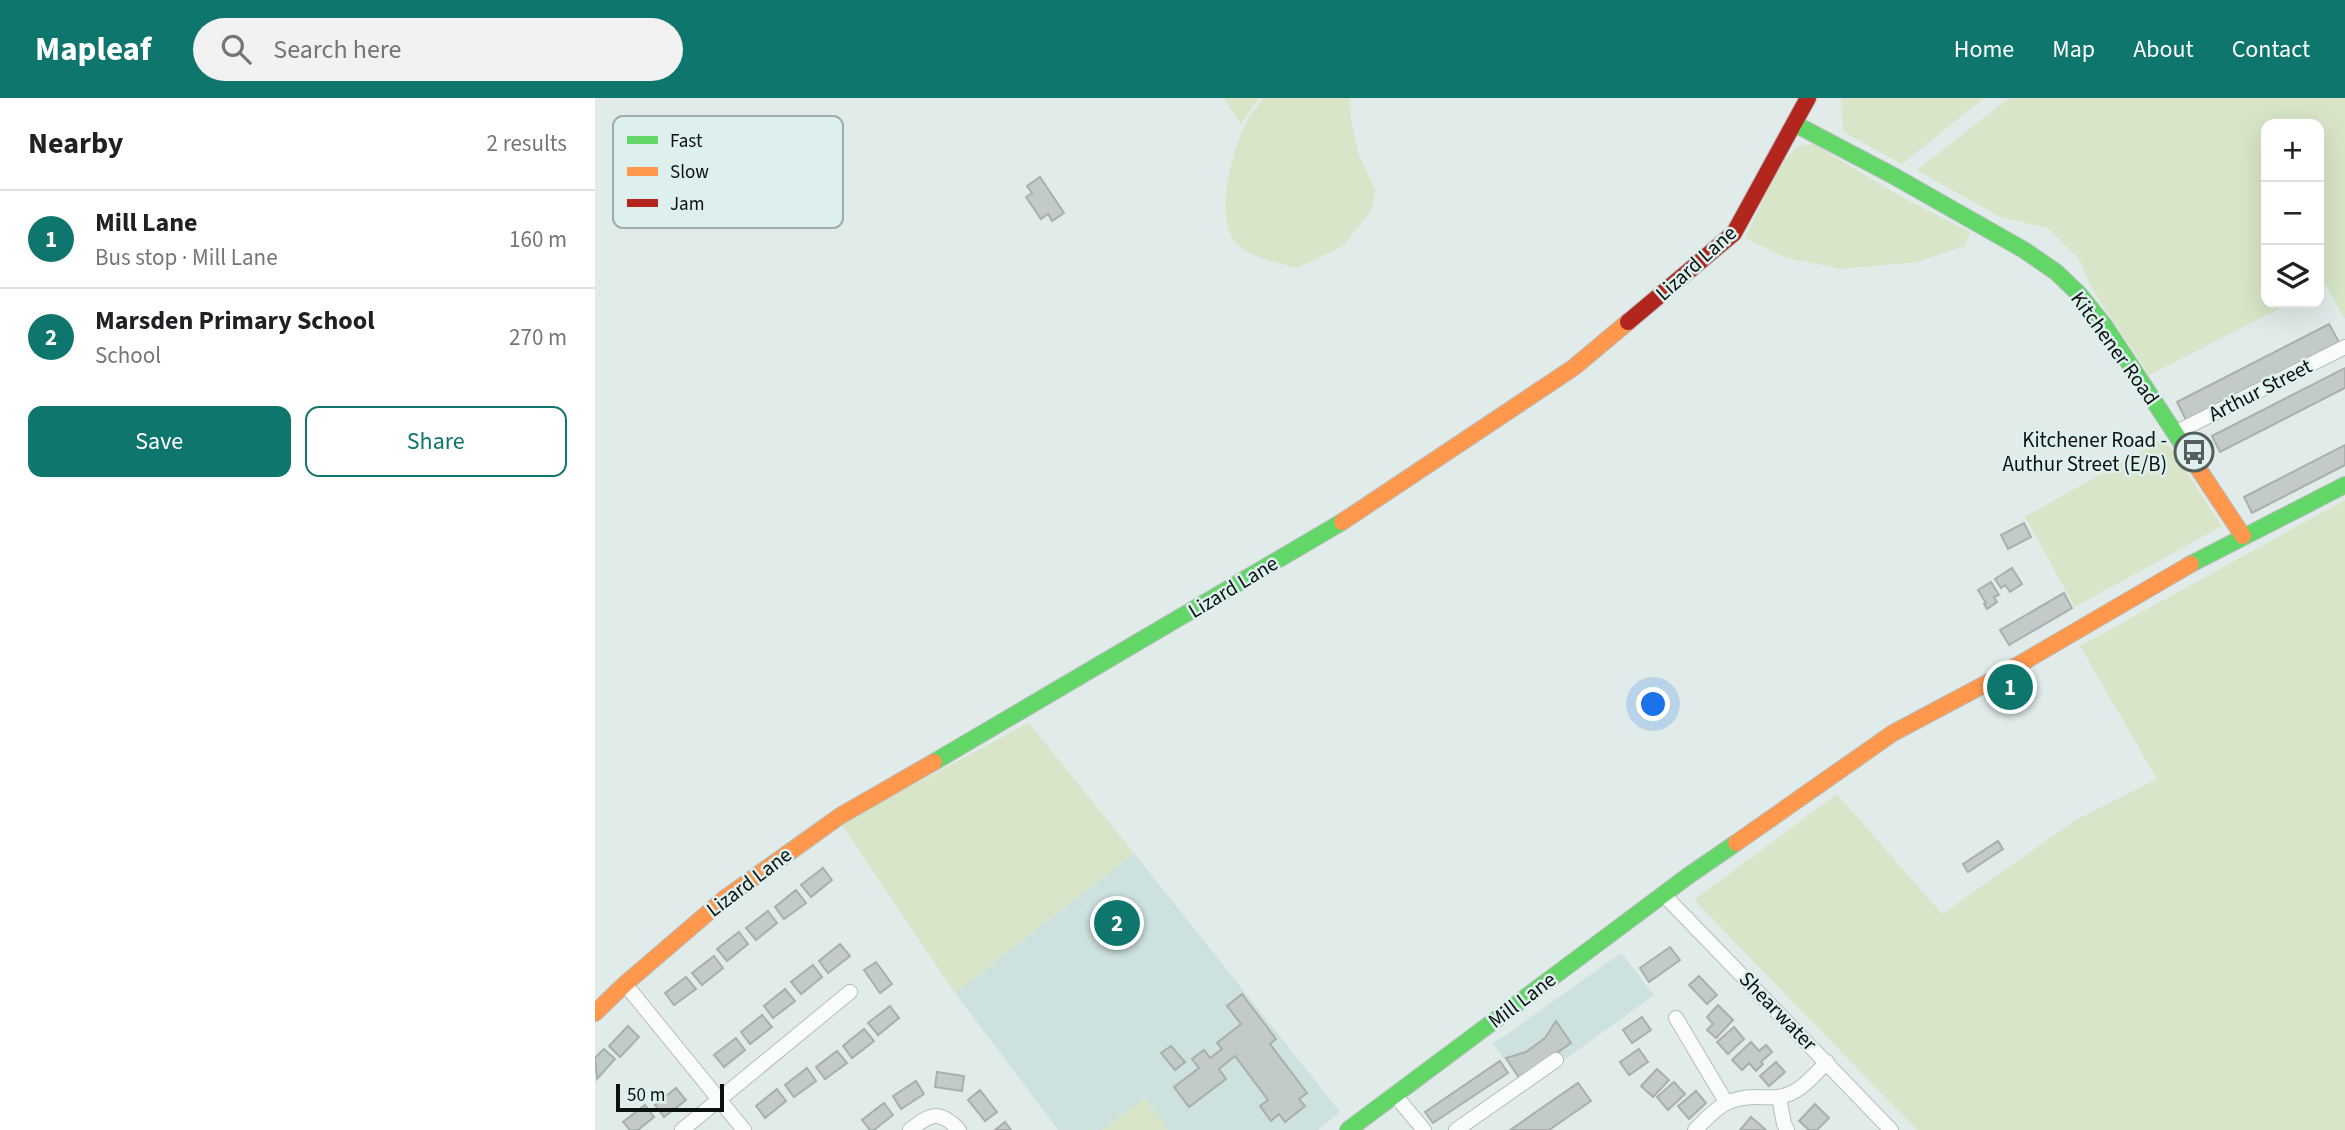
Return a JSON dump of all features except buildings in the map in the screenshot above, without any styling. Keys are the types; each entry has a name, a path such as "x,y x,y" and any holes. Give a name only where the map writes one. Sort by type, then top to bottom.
{"street":[{"name":"Lizard Lane","path":"595,1013 724,899 840,816 1349,518 1573,369 1734,233 1808,98"},
{"name":"Kitchener Road","path":"1794,124 1892,175 2024,250 2056,272 2080,295 2104,325 2243,537"},
{"name":"Arthur Street","path":"2175,433 2345,347"},
{"name":"Mill Lane","path":"1348,1130 1663,894 1893,733 2243,537 2345,485"},
{"name":"Shearwater","path":"1663,894 1891,1130"},
{"path":"625,984 744,1130"},
{"path":"682,1130 850,992"},
{"path":"1676,1018 1726,1102"},
{"path":"1457,1130 1556,1060"},
{"path":"1695,1130 1726,1102 1741,1098 1779,1097 1796,1090 1827,1062"},
{"path":"1394,1094 1424,1130"},
{"path":"1779,1097 1787,1130"},
{"path":"910,1130 934,1115 945,1118 958,1130"}],"shaded area":[{"path":"1134,853 1340,1112 1318,1130 1058,1130 955,993"},
{"path":"1621,953 1654,995 1563,1061 1557,1053 1519,1079 1493,1044"}],"green space":[{"path":"1223,98 1259,98 1241,124"},
{"path":"1263,98 1350,98 1351,121 1359,155 1375,190 1372,209 1343,246 1297,268 1246,251 1234,240 1228,228 1227,183 1235,151 1245,125"},
{"path":"1841,98 1984,98 1902,164 1843,132"},
{"path":"2009,98 2345,98 2345,319 2326,285 2324,286 2324,119 2261,119 2261,308 2281,308 2149,375 2091,287 2079,259 2048,228 2000,217 1917,170"},
{"path":"1814,144 1903,198 1970,232 1965,246 1917,262 1842,269 1787,258 1745,238 1786,159 1798,147"},
{"path":"2164,438 2222,526 2075,607 2025,517"},
{"path":"2345,500 2345,1130 1917,1130 1694,900 1837,794 1942,914 2076,820 2157,779 2080,646"},
{"path":"1029,723 1134,853 955,993 841,823"},
{"path":"1145,1098 1168,1130 1102,1130"}],"traffic: fast":[{"path":"1795,124 1892,175 2024,250 2056,272 2080,295 2104,325 2190,456"},
{"path":"2191,564 2345,485"},
{"path":"934,762 1342,522"},
{"path":"1348,1130 1736,843"}],"traffic: slow":[{"path":"1342,522 1573,368 1628,322"},
{"path":"2190,456 2243,536"},
{"path":"1736,843 1893,733 1989,682 2191,564"},
{"path":"595,1013 724,899 840,816 934,762"}],"traffic: jam":[{"path":"1628,322 1734,233 1808,98"}],"place":[{"name":"Kitchener Road - Authur Street (E/B)","path":"2194,452"},
{"name":"Mill Lane","path":"2010,687"},
{"name":"Marsden Primary School","path":"1117,923"}]}
